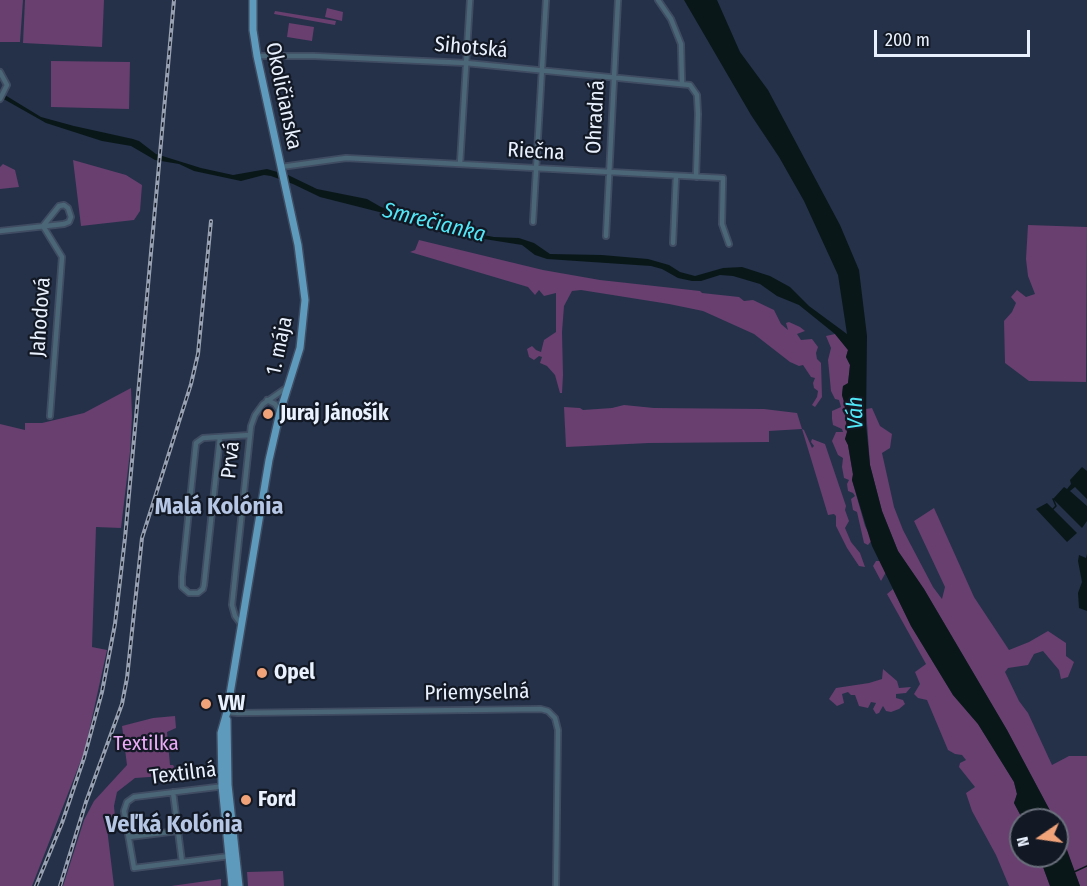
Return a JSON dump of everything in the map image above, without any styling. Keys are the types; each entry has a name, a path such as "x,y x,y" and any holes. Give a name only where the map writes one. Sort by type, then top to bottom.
{"main road":[{"name":"Okoličianska","path":"253,0 253,30 257,56 288,198"},
{"name":"1. mája","path":"232,886 221,733 227,712 268,460 300,348 305,300 302,267 288,198"},
{"name":"1. mája","path":"225,786 239,886"}],"street":[{"path":"460,164 470,0"},
{"path":"533,222 546,0"},
{"name":"Ohradná","path":"606,236 618,0"},
{"path":"658,0 671,19 681,44 682,84 692,86 697,95 696,177"},
{"name":"Sihotská","path":"257,56 314,56 466,63 682,84"},
{"path":"0,72 6,79 6,88 0,99"},
{"name":"Riečna","path":"281,168 346,158 723,178 722,224 729,244"},
{"path":"672,243 676,176"},
{"path":"0,231 43,226 66,223 71,217 70,210 66,206 59,206 43,226"},
{"name":"Jahodová","path":"43,226 62,259 50,416"},
{"name":"Prvá","path":"241,624 235,616 232,605 250,435 254,418 267,400 289,386"},
{"path":"267,400 275,404 280,412"},
{"path":"220,437 204,585 202,592 189,593 182,587 182,577 197,441 202,438 250,435"},
{"name":"Priemyselná","path":"227,712 534,709 548,711 555,718 558,730 556,886"},
{"name":"Textilná","path":"225,786 134,797 124,808 134,868 230,856"},
{"path":"173,792 182,862"},
{"path":"129,837 178,831"}],"green space":[{"path":"0,0 23,0 20,42 0,42"},
{"path":"25,0 104,0 102,47 23,43"},
{"path":"327,8 343,12 342,21 325,17"},
{"path":"275,11 336,21 335,25 274,14"},
{"path":"289,23 314,27 312,41 287,37"},
{"path":"51,61 130,62 129,109 51,107"},
{"path":"73,160 126,175 142,185 140,211 134,220 81,226"},
{"path":"3,164 15,170 19,187 0,189 0,167"},
{"path":"1028,225 1087,227 1086,382 1029,381 1005,363 1004,321 1016,303 1011,297 1017,290 1026,297 1035,294 1028,276 1026,259"},
{"path":"419,240 543,270 600,280 739,297 744,301 753,300 774,310 781,324 788,330 786,323 789,322 800,327 805,331 797,334 801,340 812,339 818,347 816,353 821,363 822,397 815,407 812,405 818,391 814,388 815,378 811,377 803,365 799,366 790,362 754,334 703,311 581,290 572,291 564,306 563,375 562,393 560,393 555,375 547,366 540,363 542,357 539,356 534,360 529,357 527,349 532,346 541,352 544,340 556,332 556,293 544,296 539,290 535,295 528,287 410,252 415,250"},
{"path":"835,334 848,350 846,357 850,365 848,384 843,386 842,395 847,433 845,439 848,445 852,480 865,526 872,540 868,545 864,543 857,512 853,510 851,499 855,496 848,491 849,480 844,478 843,458 838,455 832,441 836,432 843,432 842,429 833,425 832,419 832,411 841,407 839,400 835,399 831,391 828,360 831,348 826,336"},
{"path":"131,388 130,452 121,528 96,527 92,647 107,650 85,750 32,886 0,886 0,424 25,430 25,423 42,423 84,413"},
{"path":"624,405 654,408 764,409 797,413 802,429 769,431 769,442 649,443 566,447 564,407 583,410"},
{"path":"872,408 880,426 892,434 890,448 882,453 894,507 903,530 933,587 942,599 945,587 914,521 934,508 974,597 1009,650 1048,631 1066,643 1066,656 1074,662 1068,677 1061,679 1059,670 1043,651 1034,654 1028,665 1008,668 1005,672 1019,701 1028,713 1052,765 1069,756 1087,756 1087,886 1080,886 1069,857 1069,808 1049,808 1007,730 924,589 898,551 882,511 870,465 866,409"},
{"path":"802,429 812,448 814,446 812,439 825,444 846,506 849,521 845,528 851,542 860,553 865,567 859,566 847,548 836,526 836,516 828,515"},
{"path":"876,561 880,561 886,572 881,581 873,566"},
{"path":"893,589 911,626 953,695 978,724 1014,782 1017,794 1014,803 1017,808 1009,808 1009,868 1043,868 1050,886 1009,886 996,855 972,811 966,793 975,787 959,767 960,763 966,760 962,755 948,750 927,700 918,698 914,694 920,684 915,672 926,664 887,594"},
{"path":"883,669 897,681 899,688 911,687 906,693 896,694 896,698 903,700 905,704 899,709 891,712 886,711 883,706 876,714 873,709 876,703 871,702 868,708 859,706 855,695 848,692 842,694 844,703 837,706 829,699 836,688 882,679"},
{"name":"Textilka","path":"175,716 176,728 167,732 170,765 173,765 179,775 135,778 117,792 114,806 115,817 106,820 114,886 63,886 84,820 94,801 127,765 122,726 153,718"},
{"path":"283,871 284,886 248,886 247,872"},
{"path":"221,879 221,886 171,886"}],"water":[{"name":"Váh","path":"684,0 717,0 740,52 768,90 840,225 859,270 867,336 866,424 870,465 882,511 898,551 924,589 1007,730 1049,808 1017,808 1014,803 1017,794 1014,782 978,724 953,695 911,626 872,546 852,480 853,474 845,439 847,432 842,395 843,386 848,383 850,365 846,357 848,350 835,334 799,305 777,296 760,284 733,276 720,275 701,281 692,281 678,278 651,266 547,259 535,255 522,245 440,232 391,215 320,197 271,176 264,175 241,181 194,171 179,164 155,160 131,146 102,141 46,123 0,97 0,92 41,117 133,139 156,154 201,168 233,175 267,169 288,175 317,189 367,199 381,207 435,226 494,237 519,238 534,243 550,254 648,259 695,276 723,268 742,267 770,276 790,287 809,306 847,334 838,275 804,201 779,157 751,115"},
{"path":"1082,467 1087,471 1087,499 1075,487 1070,491 1087,506 1087,521 1082,528 1053,499 1064,487 1067,489 1071,484 1070,480"},
{"path":"1047,503 1077,533 1067,542 1036,509"},
{"path":"1087,554 1087,611 1079,608 1078,593 1082,582 1078,561 1079,555 1086,558"},
{"path":"1069,855 1080,886 1050,886 1043,868 1069,868"}],"waterway":[{"path":"1053,499 1056,506 1053,509"},
{"path":"1074,872 1087,866"}],"railway":[{"path":"36,886 62,823 84,758 102,692 115,624 125,538 174,0"},
{"path":"60,886 86,802 122,704 127,678 142,538 191,384 198,354 211,221"}],"place":[{"name":"Juraj Jánošík","path":"268,414"},
{"name":"Opel","path":"262,673"},
{"name":"VW","path":"206,704"},
{"name":"Ford","path":"246,800"}],"district":[{"name":"Malá Kolónia","path":"219,507"},
{"name":"Veľká Kolónia","path":"174,825"}],"water label":[{"name":"Smrečianka","path":"434,223"}]}
